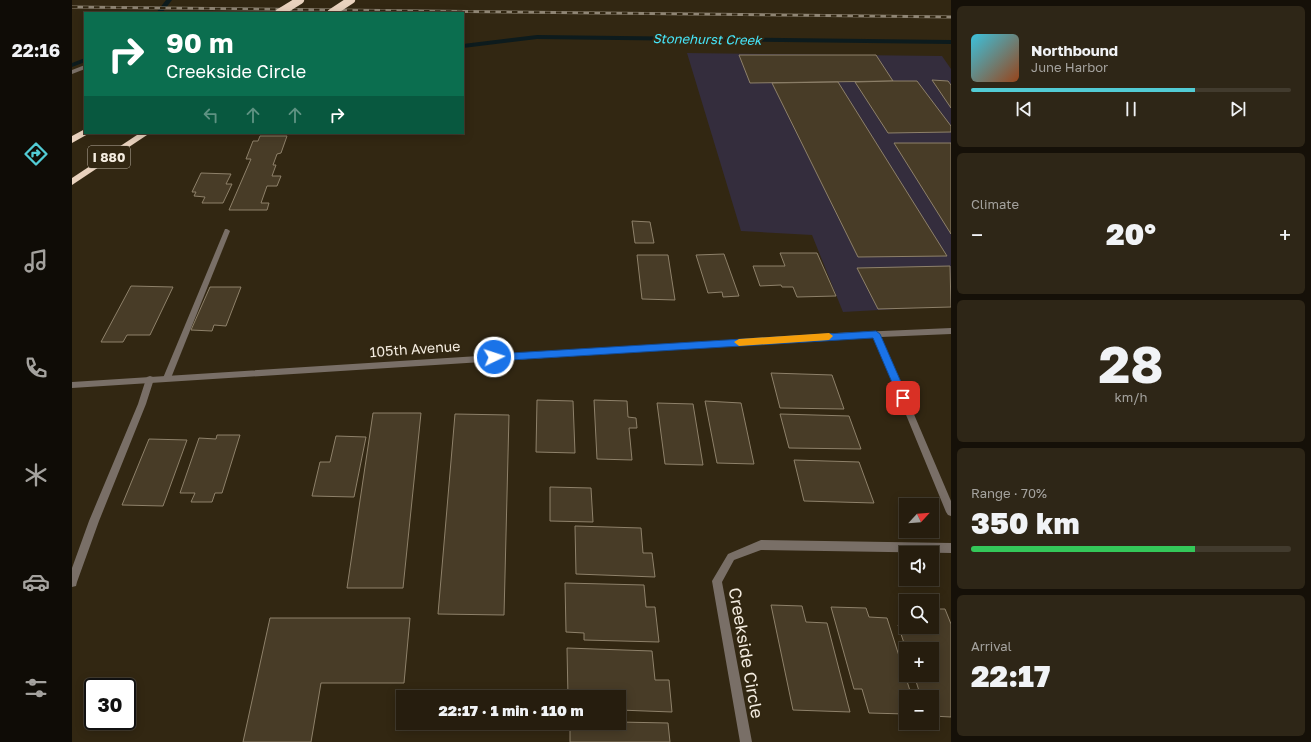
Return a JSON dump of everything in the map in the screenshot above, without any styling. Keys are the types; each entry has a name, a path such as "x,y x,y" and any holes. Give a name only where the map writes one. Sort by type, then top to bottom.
{"highway":[{"path":"281,12 300,0"},
{"path":"333,12 351,0"},
{"name":"I 880","path":"72,140 84,133"},
{"name":"I 880","path":"72,182 144,134"}],"street":[{"path":"72,72 84,67"},
{"path":"167,378 227,231"},
{"name":"105th Avenue","path":"72,384 876,334 951,331"},
{"path":"876,334 951,512"},
{"path":"72,582 94,521 142,404 150,379"},
{"name":"Creekside Circle","path":"746,742 717,581 731,557 761,545 951,548"}],"shaded area":[{"path":"687,53 942,56 951,69 951,306 843,312 812,235 741,231"}],"building":[{"path":"739,55 876,55 893,81 750,83"},
{"path":"932,80 948,81 951,85 951,108"},
{"path":"917,81 951,126 951,132 888,133 855,82"},
{"path":"838,82 947,256 858,257 772,83"},
{"path":"260,136 287,136 281,153 277,154 273,165 276,165 272,176 281,176 277,186 267,186 261,203 269,203 267,210 229,210 251,159 246,159 253,141 258,141"},
{"path":"894,143 951,143 951,234"},
{"path":"201,173 231,174 226,184 232,184 223,203 202,203 205,197 194,196 196,192 192,192"},
{"path":"632,221 650,222 654,243 635,243"},
{"path":"780,253 817,253 836,296 797,297 793,287 782,287 781,285 760,286 753,266 785,266"},
{"path":"724,254 739,296 723,297 722,292 708,293 696,255"},
{"path":"637,255 668,255 675,300 642,299"},
{"path":"950,266 951,307 878,309 857,268"},
{"path":"131,286 173,287 150,335 127,335 123,342 101,342"},
{"path":"210,287 241,287 226,326 214,325 212,331 191,330"},
{"path":"771,373 832,375 844,409 780,408"},
{"path":"537,400 573,401 575,453 536,452"},
{"path":"594,400 627,401 628,417 636,418 637,428 629,428 632,460 597,459"},
{"path":"705,401 741,403 754,464 717,463"},
{"path":"657,403 693,404 703,465 665,464"},
{"path":"373,413 421,413 403,588 347,588"},
{"path":"455,414 509,415 504,615 438,614"},
{"path":"780,414 849,416 861,449 789,448"},
{"path":"217,435 240,435 222,493 215,493 212,502 191,502 195,493 180,493 199,438 216,439"},
{"path":"336,436 366,437 354,497 312,496 320,462 330,462"},
{"path":"149,439 187,440 163,506 122,505"},
{"path":"794,460 859,462 874,503 804,501"},
{"path":"550,487 591,488 593,522 550,521"},
{"path":"575,526 641,528 643,553 652,553 655,577 576,574"},
{"path":"565,583 644,585 646,607 655,607 659,642 584,640 584,633 566,632"},
{"path":"771,605 802,606 806,622 827,623 850,712 793,710"},
{"path":"831,607 866,608 869,617 887,618 899,656 899,682 907,682 910,690 899,690 899,714 869,713 862,689 854,689"},
{"path":"939,609 945,609 951,624 951,717 939,716 939,690 919,690 916,682 939,682 939,642 904,642 901,634 939,634"},
{"path":"270,618 410,618 404,683 321,683 311,742 243,742"},
{"path":"567,648 652,651 655,680 669,680 672,712 626,710 626,690 568,690"},
{"path":"626,722 668,723 670,742 570,742 570,730 626,730"}],"waterway":[{"path":"160,12 169,0"},
{"name":"Stonehurst Creek","path":"464,46 537,37 951,42"},
{"path":"72,65 84,60"}],"railway":[{"path":"72,7 951,17"}],"slow traffic":[{"path":"739,342 829,336"}],"route":[{"path":"494,357 876,334 903,398"}]}
